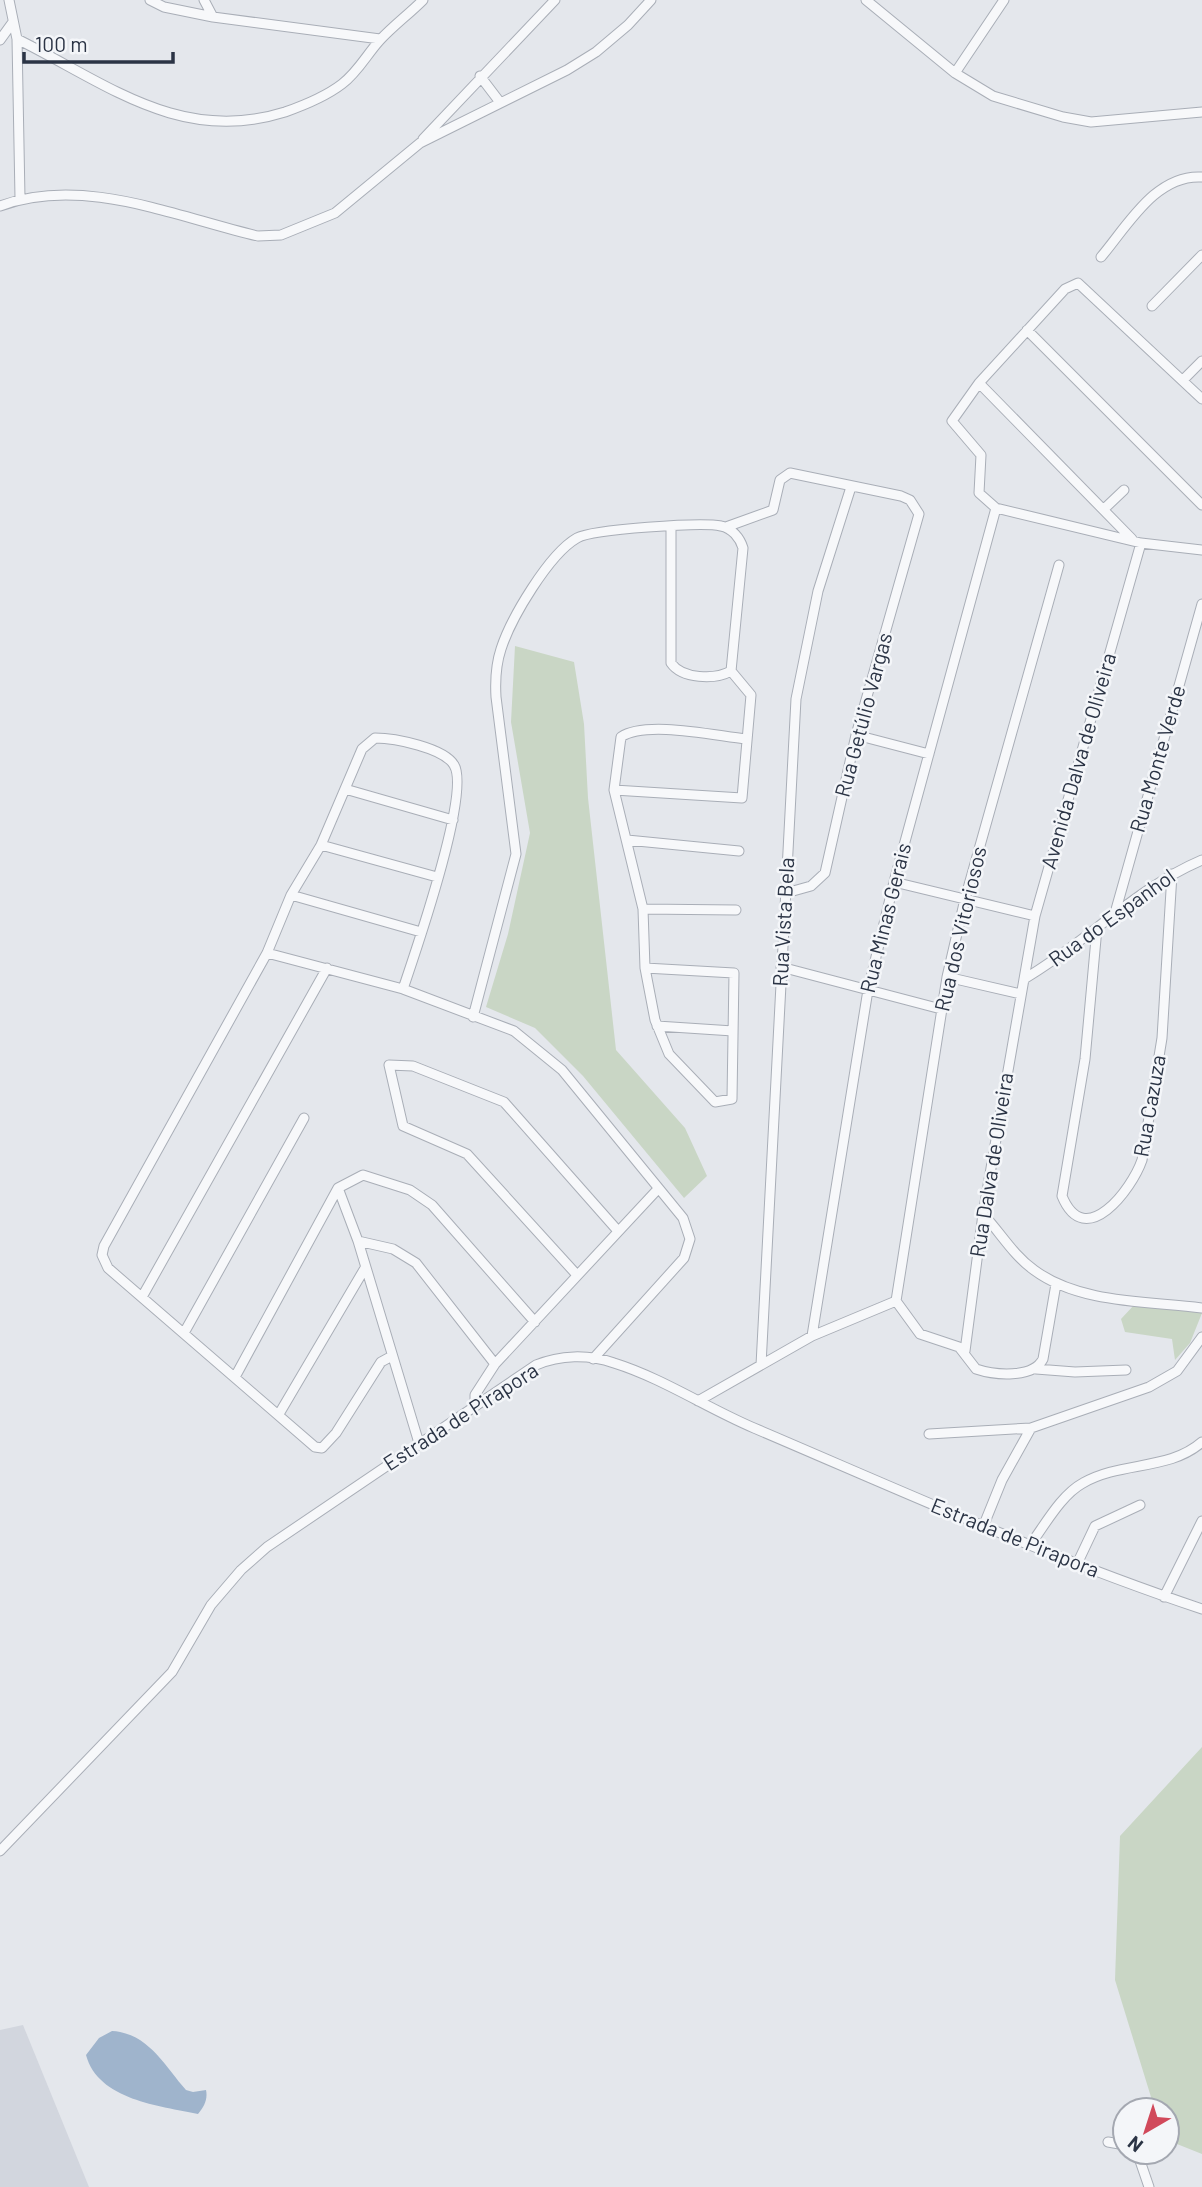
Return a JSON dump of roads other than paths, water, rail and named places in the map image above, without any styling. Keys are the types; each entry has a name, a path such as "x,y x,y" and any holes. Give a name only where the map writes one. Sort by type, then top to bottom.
{"street":[{"path":"9,0 17,39 20,198"},
{"path":"150,0 164,7 213,17 380,39"},
{"path":"204,0 213,17"},
{"path":"17,39 113,92 151,109 214,122 263,118 307,104 352,75 380,39 423,0"},
{"path":"0,206 20,198 69,194 113,200 258,236 281,235 335,213 420,143 480,76 555,0"},
{"path":"420,143 577,64 628,25 651,0"},
{"path":"866,0 955,73 993,96 1063,117 1091,122 1202,112"},
{"path":"955,73 1004,0"},
{"path":"0,40 13,22"},
{"path":"480,76 499,101"},
{"path":"1101,257 1149,200 1170,180 1202,177"},
{"path":"1152,306 1202,255"},
{"path":"1202,399 1078,283 1065,289 979,383 954,416 953,426 981,455 979,493 996,508 1137,541 1202,550"},
{"path":"1027,330 1202,505"},
{"path":"1183,380 1202,361"},
{"path":"979,383 1137,541"},
{"path":"473,1017 516,854 496,684 505,639 530,593 561,552 577,538 593,532 726,527 773,510 783,474 790,473 851,487"},
{"name":"Rua Getúlio Vargas","path":"786,893 811,886 825,873 856,735 919,514 911,500 901,496 851,487"},
{"name":"Rua Vista Bela","path":"761,1364 796,699 818,591 851,487"},
{"path":"1104,509 1124,490"},
{"name":"Rua Minas Gerais","path":"812,1336 868,990 894,882 996,508"},
{"path":"671,527 671,663 680,672 704,676 719,677 731,671"},
{"path":"614,790 741,798 751,695 731,671 743,548 737,535 726,527"},
{"name":"Avenida Dalva de Oliveira","path":"1024,979 1035,916 1137,541"},
{"name":"Rua dos Vitoriosos","path":"896,1301 947,977 965,899 1059,565"},
{"name":"Rua Monte Verde","path":"1115,913 1202,604"},
{"path":"645,968 734,973 732,1099 715,1102 669,1054 657,1026 645,968 643,909 614,790 621,737 628,732 652,729 746,740"},
{"path":"856,735 929,754"},
{"path":"392,1356 381,1362 336,1433 322,1448 315,1447 108,1268 103,1259 104,1246 267,953 291,895 321,845 362,749 372,739 379,738 436,751 448,757 457,771 453,820 403,989"},
{"path":"345,789 453,820"},
{"path":"627,841 739,851"},
{"path":"321,845 438,877"},
{"name":"Rua do Espanhol","path":"1024,979 1172,874 1202,860"},
{"name":"Rua Cazuza","path":"1097,928 1085,1059 1062,1196 1071,1209 1090,1217 1099,1217 1115,1204 1138,1172 1142,1160 1162,1038 1172,874"},
{"path":"894,882 1035,916"},
{"path":"291,895 421,932"},
{"path":"643,909 736,910"},
{"path":"267,953 403,989 514,1031 552,1061 686,1223 690,1239 687,1252 593,1359"},
{"path":"781,967 941,1009"},
{"path":"142,1297 327,968"},
{"path":"947,977 1021,994"},
{"name":"Rua Dalva de Oliveira","path":"965,1350 983,1214 1024,979"},
{"path":"657,1026 733,1031"},
{"path":"577,1275 467,1154 403,1126 389,1065 413,1066 504,1102 618,1231"},
{"path":"184,1333 304,1118"},
{"path":"235,1377 338,1188 363,1175 411,1190 432,1205 535,1322"},
{"path":"338,1188 358,1241 419,1443"},
{"path":"475,1406 475,1395 495,1364 657,1190"},
{"path":"983,1214 1013,1250 1056,1284 1091,1294 1202,1308"},
{"path":"358,1241 393,1249 416,1263 495,1364"},
{"path":"279,1414 365,1268"},
{"path":"1036,1369 1043,1359 1056,1284"},
{"path":"698,1401 812,1336 896,1301 920,1334 965,1350 971,1363 984,1371 1020,1373 1036,1369 1075,1373 1126,1370"},
{"path":"929,1434 1031,1428 1162,1381 1186,1362 1202,1337"},
{"name":"Estrada de Pirapora","path":"0,1851 172,1672 211,1605 241,1570 267,1547 419,1443 536,1365 552,1358 593,1359 634,1370 983,1527 1202,1609"},
{"path":"983,1527 1002,1480 1031,1428"},
{"path":"1030,1545 1066,1497 1083,1483 1099,1476 1180,1457 1202,1442"},
{"path":"1077,1564 1095,1526 1140,1505"},
{"path":"1164,1597 1184,1552 1202,1521"},
{"path":"1142,2166 1149,2187"}],"water":[{"path":"112,2031 125,2033 145,2044 186,2090 206,2090 205,2103 198,2114 149,2104 103,2082 86,2055 99,2038"}]}
